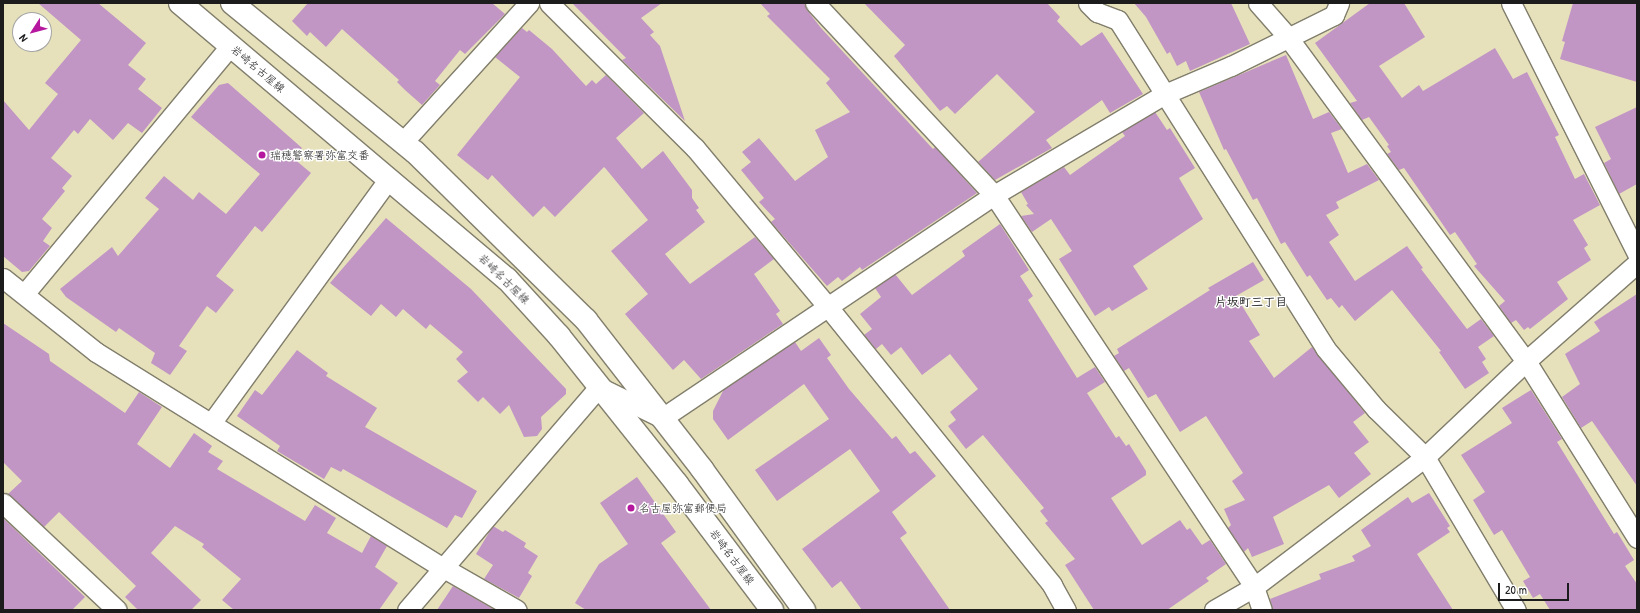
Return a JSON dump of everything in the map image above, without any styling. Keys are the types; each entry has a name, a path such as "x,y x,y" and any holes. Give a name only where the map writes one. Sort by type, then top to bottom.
{"main road":[{"name":"岩崎名古屋線","path":"180,3 507,279 559,336 677,484 772,610"},
{"path":"232,3 403,142 586,320 662,418 804,610"}],"street":[{"path":"403,142 529,3"},
{"path":"549,3 695,148 828,307 1052,585 1066,610"},
{"path":"815,3 994,195 1254,587 1262,610"},
{"path":"1088,3 1097,12 1118,20 1325,348 1376,409 1425,457 1516,610"},
{"path":"1258,3 1287,36 1526,361 1637,538"},
{"path":"407,610 442,567 599,387 662,418 994,195 1165,94 1231,66 1287,36 1334,16 1339,3"},
{"path":"1511,3 1637,254"},
{"path":"25,294 230,46"},
{"path":"212,422 389,178"},
{"path":"1214,610 1254,587 1425,457 1526,361 1637,263"},
{"path":"3,278 96,352 212,422 442,567 518,610"},
{"path":"3,503 117,610"}],"building":[{"path":"38,3 98,3 146,43 128,65 146,79 138,89 162,108 142,133 128,123 113,140 90,119 78,134 74,130 51,158 72,176 62,188 65,191 42,219 52,228 43,241 50,246 29,271 22,272 3,256 3,100 29,130 58,94 45,83 81,40 52,15 52,12 48,12"},
{"path":"308,3 492,3 505,14 465,54 460,50 435,81 440,85 422,105 397,82 399,80 342,29 326,47 310,32 307,36 292,21"},
{"path":"572,3 662,3 641,18 654,32 650,35 660,46 685,121 622,60 626,58"},
{"path":"760,3 804,3 807,10 821,28 933,149 935,147 977,193 862,270 860,267 842,281 838,277 827,286 771,222 775,219 759,202 764,198 741,170 751,162 742,152 759,138 795,181 828,157 815,130 850,112 826,83 830,79 767,16 770,14"},
{"path":"864,3 1047,3 1060,17 1057,21 1081,46 1102,32 1143,94 1110,113 1102,100 1046,140 1052,148 995,180 978,162 1035,112 997,74 955,114 947,106 940,111 894,56 905,45"},
{"path":"1134,3 1231,3 1250,44 1190,71 1186,61 1177,66 1170,52 1167,54 1146,17"},
{"path":"1370,3 1404,3 1425,37 1379,66 1402,98 1419,85 1423,91 1495,48 1513,79 1527,72 1559,135 1555,137 1575,179 1584,174 1600,205 1573,220 1588,245 1584,248 1591,260 1557,282 1568,299 1530,329 1528,327 1524,330 1516,320 1511,323 1499,306 1505,301 1474,266 1477,264 1455,232 1450,235 1404,168 1399,170 1387,154 1391,152 1387,146 1389,145 1369,117 1362,120 1350,103 1357,101 1315,43"},
{"path":"1573,3 1637,3 1637,82 1560,59 1565,42 1562,41"},
{"path":"522,28 527,32 529,30 552,49 586,86 592,80 596,84 606,75 644,113 616,138 642,169 663,151 692,190 692,198 699,208 696,210 705,222 665,254 690,284 755,237 774,259 754,274 780,311 776,314 783,324 701,379 684,360 673,370 625,314 648,294 611,251 648,220 604,167 555,217 544,206 533,217 492,175 488,180 457,155 520,77 495,57"},
{"path":"1286,55 1313,119 1329,112 1342,129 1331,133 1348,173 1367,164 1379,180 1336,202 1339,208 1326,215 1339,235 1329,242 1355,281 1407,246 1423,268 1421,269 1467,329 1481,319 1494,336 1478,347 1486,359 1482,362 1489,373 1465,389 1439,352 1441,351 1392,290 1355,321 1342,305 1339,308 1331,298 1327,300 1310,275 1307,277 1285,242 1281,244 1257,198 1253,200 1226,149 1224,150 1199,92"},
{"path":"228,83 302,148 293,158 311,173 262,232 255,226 216,276 234,290 216,313 207,306 179,346 187,351 170,375 151,363 155,353 119,328 116,332 66,297 60,289 112,247 118,256 159,209 145,198 164,176 193,200 199,192 226,214 260,174 191,117 219,85"},
{"path":"1637,107 1637,184 1619,194 1604,163 1611,159 1595,127"},
{"path":"1155,112 1167,130 1170,128 1195,168 1179,178 1203,219 1133,266 1148,289 1112,311 1109,307 1095,316 1059,259 1072,251 1051,219 1032,232 1021,216 1034,214 1026,205 1028,204 1021,192 1064,167 1070,175 1125,136 1122,132"},
{"path":"386,218 471,289 566,389 566,394 541,417 542,429 537,436 524,437 509,405 500,414 483,397 478,402 457,381 468,372 456,359 463,352 430,324 426,329 403,309 396,317 381,304 371,316 330,283"},
{"path":"1000,224 1029,270 1020,276 1033,296 1028,300 1077,378 1095,367 1105,382 1087,393 1116,438 1119,436 1126,446 1129,444 1146,471 1146,475 1111,498 1142,545 1180,520 1187,530 1190,528 1202,545 1210,540 1226,564 1206,578 1209,581 1167,610 1094,610 1065,565 1075,559 1045,523 1048,521 1040,511 1044,508 983,435 966,449 948,426 956,420 950,412 978,389 950,354 922,375 901,347 891,355 882,344 876,349 864,335 872,329 860,314 881,297 875,288 895,274 912,295 965,256 962,251"},
{"path":"1253,262 1264,280 1236,296 1260,335 1249,341 1274,378 1312,347 1365,413 1353,422 1369,442 1354,453 1371,474 1339,498 1329,485 1273,517 1284,544 1252,557 1248,548 1244,552 1228,528 1231,525 1224,509 1245,500 1232,481 1243,473 1206,416 1180,432 1156,394 1148,398 1129,368 1124,371 1114,356 1119,353 1117,349 1210,290 1208,288"},
{"path":"1637,294 1637,486 1592,421 1581,428 1562,397 1580,384 1565,354 1600,331 1594,322"},
{"path":"3,323 49,354 50,361 125,413 139,392 162,407 137,444 170,468 194,433 212,446 208,452 223,461 217,469 305,521 315,505 336,518 327,533 362,553 371,536 387,546 375,567 398,583 379,610 234,610 222,600 241,579 202,547 204,544 175,526 151,553 201,600 191,610 138,610 125,597 136,586 59,512 44,527 8,494 22,481 3,462"},
{"path":"819,338 831,355 827,358 849,389 892,439 896,436 910,454 915,451 936,476 892,512 907,533 900,538 950,610 862,610 841,581 832,588 802,549 880,491 850,449 777,501 755,470 829,419 804,384 728,440 713,419 713,411 724,389 795,342 801,351"},
{"path":"297,350 328,373 326,376 377,408 365,427 477,491 462,518 455,515 447,528 343,469 341,472 331,467 324,479 277,451 280,446 237,416 255,390 262,395"},
{"path":"1531,390 1562,439 1557,442 1614,534 1617,532 1634,560 1625,566 1637,584 1637,610 1550,610 1540,594 1533,598 1523,581 1530,577 1502,530 1494,535 1473,500 1485,492 1461,455 1512,423 1502,408"},
{"path":"637,477 676,532 661,543 711,610 586,610 575,603 599,564 628,544 600,503"},
{"path":"1429,493 1450,526 1447,528 1450,532 1417,554 1453,610 1273,610 1270,599 1321,579 1319,574 1355,561 1352,556 1371,546 1361,530 1408,497 1412,503"},
{"path":"3,518 85,597 72,610 3,610"},
{"path":"493,526 503,532 505,530 526,543 524,547 538,556 528,573 532,576 519,598 484,579 493,565 476,554"},
{"path":"453,586 495,610 437,610"}],"place":[{"name":"瑞穂警察署弥富交番","path":"262,155"},
{"name":"名古屋弥富郵便局","path":"631,508"}],"district":[{"name":"片坂町三丁目","path":"1251,302"}]}
